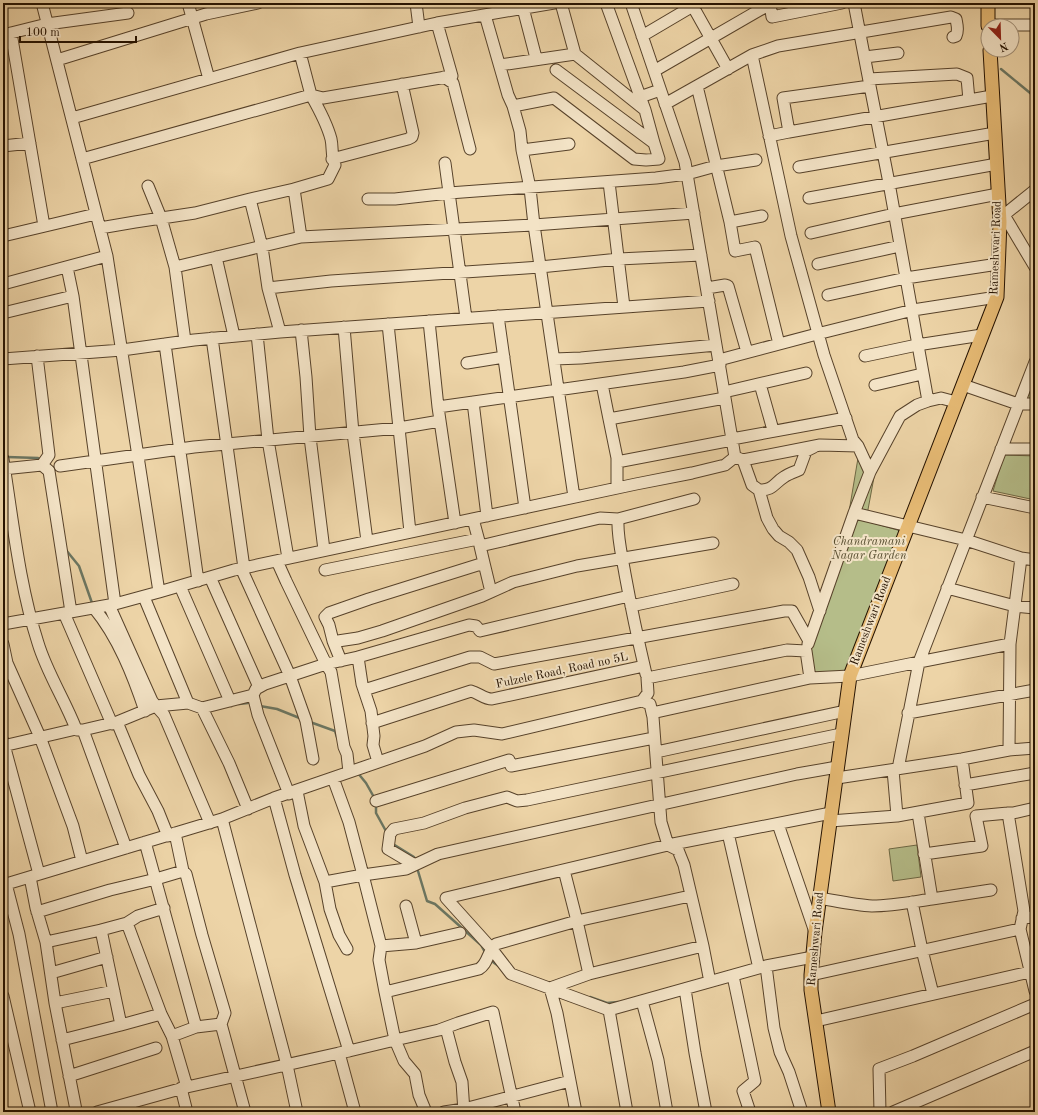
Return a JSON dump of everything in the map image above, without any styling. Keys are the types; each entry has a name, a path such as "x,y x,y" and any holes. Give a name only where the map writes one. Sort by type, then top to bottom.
{"main road":[{"path":"988,3 988,18"},
{"name":"Rameshwari Road","path":"829,1112 811,990 811,975 819,898 837,773 841,734 850,676 997,297 1002,213 998,194 990,58"}],"street":[{"path":"42,3 107,256 159,592"},
{"path":"188,3 209,78"},
{"path":"57,60 206,14 258,3"},
{"path":"416,3 419,27"},
{"path":"72,118 300,52 437,23 554,3"},
{"path":"561,3 575,54 645,110"},
{"path":"513,106 554,98 634,159 659,159 645,110 606,3"},
{"path":"631,3 685,162 732,439 739,459 752,484 759,490 767,518 773,529 796,550 809,577 820,611"},
{"path":"654,71 710,37 770,4 772,17 842,3"},
{"path":"854,3 889,183 928,401"},
{"path":"642,36 694,4 728,69"},
{"path":"524,8 536,58"},
{"path":"44,226 30,143 7,34 47,24 128,13"},
{"path":"485,14 520,131 519,135 530,188 534,225 574,497"},
{"path":"665,104 752,55 778,46 951,17 956,19 958,32 956,36 953,37"},
{"path":"82,159 311,95 323,98 452,76 437,23"},
{"path":"1020,25 1035,25"},
{"path":"100,228 195,213 294,189 328,179 334,165 332,159 331,140 323,118 311,95 300,52"},
{"path":"865,57 898,53"},
{"path":"500,65 536,58 575,54"},
{"path":"752,55 791,236 817,334 853,440 858,446 870,472"},
{"path":"556,70 654,143"},
{"path":"789,132 783,98 869,83 957,74 967,78 970,100"},
{"path":"444,77 453,83 470,149"},
{"path":"332,159 412,137 413,133 402,84"},
{"path":"697,86 730,222 735,251 755,246 779,344"},
{"path":"640,97 660,90"},
{"path":"769,136 992,96"},
{"path":"799,167 995,134"},
{"path":"3,146 30,143"},
{"path":"522,150 569,144"},
{"path":"368,200 608,182 687,174 716,166 756,160"},
{"path":"445,163 466,318"},
{"path":"809,198 997,164"},
{"path":"608,182 614,219 624,307"},
{"path":"148,186 161,218 175,267 185,342"},
{"path":"294,189 301,237"},
{"path":"1035,190 1002,213 1035,267"},
{"path":"811,233 894,214 998,194"},
{"path":"250,199 262,247 268,288 280,332"},
{"path":"175,267 301,237 534,225 694,213"},
{"path":"3,235 96,214"},
{"path":"730,222 762,216"},
{"path":"818,264 900,246"},
{"path":"268,288 330,281 540,267 619,259 701,255"},
{"path":"3,284 107,256"},
{"path":"216,257 234,336"},
{"path":"828,295 906,278 998,264"},
{"path":"67,267 73,296 95,460 112,605 152,701 154,710"},
{"path":"707,288 725,285 728,286 747,352"},
{"path":"3,313 73,296"},
{"path":"438,407 684,372 747,352 911,310 997,297"},
{"path":"3,359 122,350 212,338 301,330 709,301"},
{"path":"498,316 525,508"},
{"path":"429,321 438,407 455,523"},
{"path":"388,324 410,532"},
{"path":"344,327 353,433 367,541"},
{"path":"301,330 310,437 324,550"},
{"path":"257,334 268,440 286,581 331,672 344,747 351,767"},
{"path":"865,356 917,345 982,335"},
{"path":"212,338 242,568 290,676 306,721 313,759"},
{"path":"166,344 198,581"},
{"path":"554,359 716,345"},
{"path":"37,356 49,455 42,465"},
{"path":"467,363 504,357"},
{"path":"897,816 895,769 919,662 1035,362"},
{"path":"609,419 725,395 760,384 806,374"},
{"path":"875,385 922,374"},
{"path":"602,384 617,462 617,488"},
{"path":"760,384 773,430"},
{"path":"963,385 1018,404 1035,404"},
{"path":"808,646 854,513 870,472 900,416 918,404 928,401 941,398 956,402"},
{"path":"473,402 487,516"},
{"path":"617,462 773,430 846,418"},
{"path":"60,466 180,449 353,433 399,428 440,421"},
{"path":"759,490 767,490 773,487 782,478 799,470 806,451 814,447 820,445 858,446"},
{"path":"3,624 112,605 242,568 692,473 725,465 739,459 814,447"},
{"path":"1001,449 1035,449"},
{"path":"126,848 79,730 38,644 21,577 4,466 42,465 49,471 67,612 114,723 139,775 171,834 183,870 186,874 225,1014 221,1024 245,1112"},
{"path":"982,497 1035,508"},
{"path":"325,570 479,543 600,518 618,519 694,499"},
{"path":"854,513 966,540 1021,558 1035,560"},
{"path":"473,519 491,592"},
{"path":"618,519 617,528 622,558 637,637 647,678 648,693 642,701"},
{"path":"333,641 358,638 382,631 491,592 513,582 577,566 713,543"},
{"path":"1010,750 1010,644 1021,558"},
{"path":"341,661 325,617 329,613 484,563"},
{"path":"210,577 256,691 258,715 293,792 304,826 326,882 330,909 339,935 347,949"},
{"path":"204,712 290,676 326,664 358,657 469,625 476,626 480,631 630,601 733,584"},
{"path":"180,586 230,701"},
{"path":"947,588 1015,606 1035,608"},
{"path":"144,597 188,703 204,712 229,763 248,809"},
{"path":"94,608 106,622 125,660 154,710 210,823"},
{"path":"364,690 470,657 480,657 494,664 784,611 792,611 808,646 810,678"},
{"path":"3,644 7,663 40,737 73,826 82,861"},
{"path":"652,713 810,678 850,676 1010,644"},
{"path":"647,678 808,646"},
{"path":"358,657 364,690 371,711 373,745 378,762"},
{"name":"Fulzele Road, Road no 5L","path":"372,723 471,691 479,693 487,699 492,699 644,666"},
{"path":"908,713 1035,690"},
{"path":"52,1112 15,916 5,884 222,819 274,798 333,778 351,767 378,762 425,746 456,732 474,730 502,734 642,701 650,704 658,772 661,822 668,845 678,850 684,865 709,977"},
{"path":"75,1111 55,1003 46,942 37,912 35,876 3,744 114,723 154,710 188,703"},
{"path":"656,752 845,711"},
{"path":"415,865 388,849 389,838 394,829 424,822 465,808 507,797 517,802 841,734"},
{"path":"376,801 509,760 510,766 654,738"},
{"path":"326,882 406,869 438,854 797,774 895,769 1010,750 1035,748"},
{"path":"813,958 762,965 732,976 609,1010 550,988 508,970 491,948 446,898 668,845 728,833 778,824 831,817 897,816 968,804 962,759"},
{"path":"965,785 1035,773"},
{"path":"333,778 349,822 381,946 379,960 395,1040 404,1061 415,1074 419,1095 426,1112"},
{"path":"274,798 344,1052 355,1112"},
{"path":"924,854 982,846 976,816 1013,813 1035,808"},
{"path":"918,813 932,899"},
{"path":"1008,813 1024,911 1021,923 1035,991"},
{"path":"222,819 298,1112"},
{"path":"778,824 815,932"},
{"path":"728,833 762,965 780,1052 789,1072 802,1112"},
{"path":"146,842 196,1027"},
{"path":"37,912 110,890 156,880 183,870"},
{"path":"564,870 589,974"},
{"path":"819,898 873,906 912,902 991,890"},
{"path":"385,992 479,969 485,965 491,948 496,944 577,921 690,896"},
{"path":"912,902 933,994"},
{"path":"406,906 416,943"},
{"path":"46,942 127,923 138,916 164,908"},
{"path":"811,975 922,950 1021,923 1035,917"},
{"path":"127,923 161,1014 172,1036 184,1088 187,1112"},
{"path":"101,930 121,1025"},
{"path":"381,946 416,943 460,933"},
{"path":"550,988 589,974 703,946"},
{"path":"51,973 107,957"},
{"path":"816,1021 1030,972"},
{"path":"732,976 755,1081 743,1091 750,1112"},
{"path":"550,988 557,1012 576,1112"},
{"path":"685,989 706,1112"},
{"path":"55,1003 114,990"},
{"path":"3,996 30,1112"},
{"path":"642,1001 658,1060 667,1112"},
{"path":"880,1112 879,1069 1035,1004"},
{"path":"609,1010 626,1112"},
{"path":"97,1112 123,1108 184,1088 439,1030 492,1012 515,1112"},
{"path":"62,1040 161,1014"},
{"path":"172,1036 196,1027 221,1024"},
{"path":"446,1028 462,1082 464,1110"},
{"path":"69,1076 156,1048"},
{"path":"893,1112 1035,1051"},
{"path":"444,1112 464,1110 570,1081"}],"green space":[{"path":"1035,370 1035,399 1024,399"},
{"path":"1004,455 1035,456 1035,500 993,491"},
{"path":"858,458 877,461 867,515 849,512"},
{"name":"Chandramani Nagar Garden","path":"855,518 901,531 848,674 812,675 809,650"},
{"path":"917,845 921,877 893,881 889,849"}],"waterway":[{"path":"1001,69 1035,97"},
{"path":"7,457 38,458 42,461"},
{"path":"66,550 79,566 92,603"},
{"path":"239,704 248,703"},
{"path":"260,706 277,709 302,719"},
{"path":"310,722 335,731 337,737"},
{"path":"357,772 366,783 375,799"},
{"path":"376,804 376,813 387,833"},
{"path":"393,844 414,857 414,859"},
{"path":"418,871 427,901 435,904 481,945 486,954"},
{"path":"490,960 500,967"},
{"path":"590,997 607,1003 618,1002"}]}
